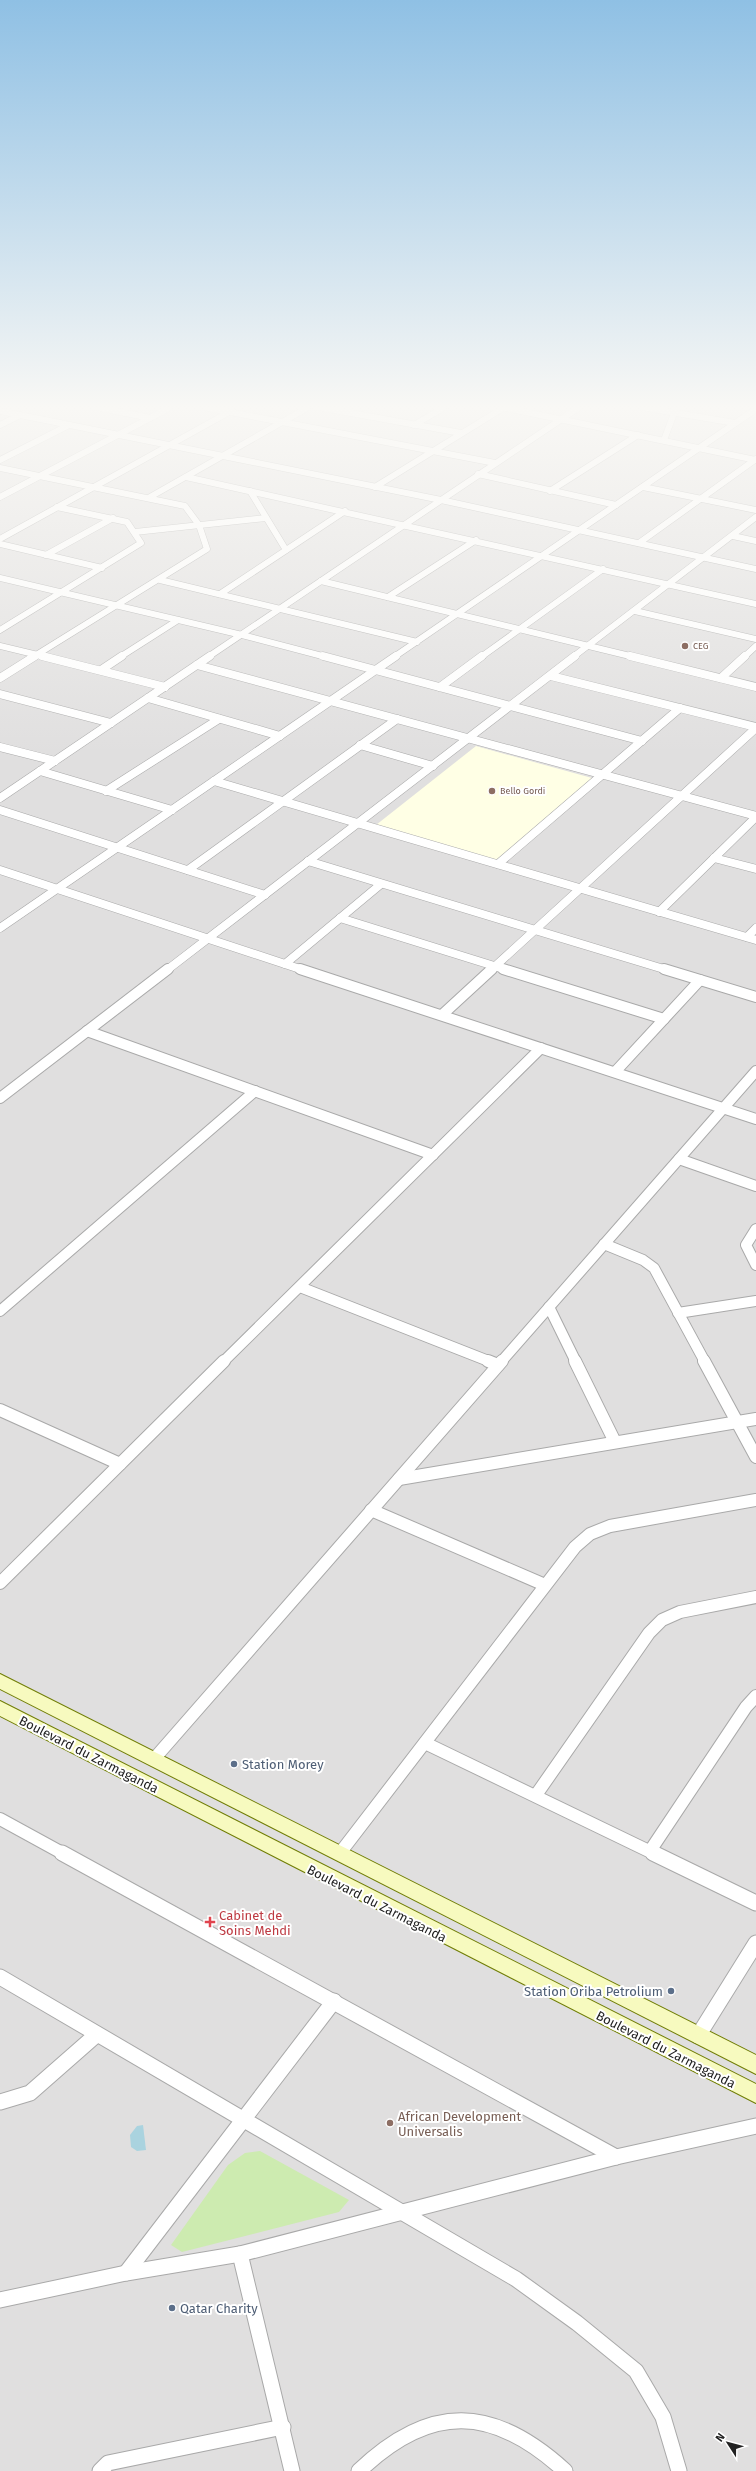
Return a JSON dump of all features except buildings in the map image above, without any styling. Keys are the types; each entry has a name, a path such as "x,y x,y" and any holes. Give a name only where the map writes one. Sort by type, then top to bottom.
{"main road":[{"path":"0,1681 756,2065"},
{"name":"Boulevard du Zarmaganda","path":"0,1708 756,2094"}],"street":[{"path":"0,539 28,523"},
{"path":"46,555 103,523"},
{"path":"0,630 141,545 135,532 128,523"},
{"path":"135,532 215,523"},
{"path":"269,523 286,550"},
{"path":"220,594 327,523"},
{"path":"402,523 756,604"},
{"path":"549,523 756,568"},
{"path":"0,928 590,523"},
{"path":"639,543 666,523"},
{"path":"0,1098 748,523"},
{"path":"2,795 55,761 405,524"},
{"path":"0,678 207,551 199,525"},
{"path":"732,536 756,541"},
{"path":"388,597 476,540"},
{"path":"0,544 102,568"},
{"path":"440,687 603,569"},
{"path":"0,578 242,635 642,741"},
{"path":"160,580 282,608 417,642"},
{"path":"321,581 756,687"},
{"path":"635,611 756,639"},
{"path":"100,670 178,620"},
{"path":"0,646 165,687"},
{"path":"721,678 756,646"},
{"path":"197,665 468,739 603,774 756,817 659,912"},
{"path":"551,676 756,727"},
{"path":"0,694 111,723"},
{"path":"148,698 280,736"},
{"path":"498,864 680,708"},
{"path":"106,791 219,719"},
{"path":"188,870 397,719"},
{"path":"442,1015 756,727"},
{"path":"360,745 433,766"},
{"path":"0,746 55,761"},
{"path":"40,771 172,810"},
{"path":"214,781 756,940"},
{"path":"0,810 265,895"},
{"path":"714,858 756,869"},
{"path":"308,862 756,997"},
{"path":"0,870 756,1119"},
{"path":"285,964 382,884"},
{"path":"340,918 664,1020"},
{"path":"747,937 756,928"},
{"path":"615,1072 700,980"},
{"path":"87,1031 433,1155"},
{"path":"0,1583 541,1048"},
{"path":"154,1759 756,1071"},
{"path":"0,1311 254,1091"},
{"path":"679,1159 756,1186"},
{"path":"756,1229 746,1245 756,1265"},
{"path":"604,1244 643,1260 654,1268 756,1456"},
{"path":"300,1286 498,1365"},
{"path":"678,1313 756,1301"},
{"path":"549,1307 615,1442"},
{"path":"0,1410 120,1464"},
{"path":"398,1479 756,1418"},
{"path":"340,1854 545,1585 575,1547 590,1534 610,1526 756,1500"},
{"path":"371,1510 545,1585"},
{"path":"536,1795 649,1633 662,1620 680,1612 756,1597"},
{"path":"650,1851 746,1707 756,1696"},
{"path":"426,1743 756,1903"},
{"path":"0,1819 616,2157"},
{"path":"698,2036 756,1943"},
{"path":"0,1977 96,2035 405,2213 516,2279 577,2323 636,2371 663,2417 679,2471"},
{"path":"126,2273 244,2121 334,2001"},
{"path":"0,2102 30,2093 96,2035"},
{"path":"0,2300 126,2273 240,2254 405,2213 616,2157 756,2126"},
{"path":"240,2254 283,2427 292,2471"},
{"path":"359,2471 386,2445 403,2435 440,2422 460,2420 499,2426 517,2433 536,2444 565,2471"},
{"path":"100,2471 108,2462 283,2427"}],"shaded area":[{"path":"0,523 756,523 756,2471 0,2471"},
{"path":"476,746 592,778 497,860 376,825"}],"green space":[{"path":"260,2151 349,2200 339,2212 182,2252 171,2245 228,2165 245,2153"}],"water":[{"path":"143,2125 146,2150 137,2151 131,2147 130,2135 137,2126"}],"place":[{"name":"CEG","path":"685,646"},
{"name":"Bello Gordi","path":"492,791"},
{"name":"Station Morey","path":"234,1764"},
{"name":"Cabinet de Soins Mehdi","path":"210,1922"},
{"name":"Station Oriba Petrolium","path":"671,1991"},
{"name":"African Development Universalis","path":"390,2123"},
{"name":"Qatar Charity","path":"172,2308"}]}
